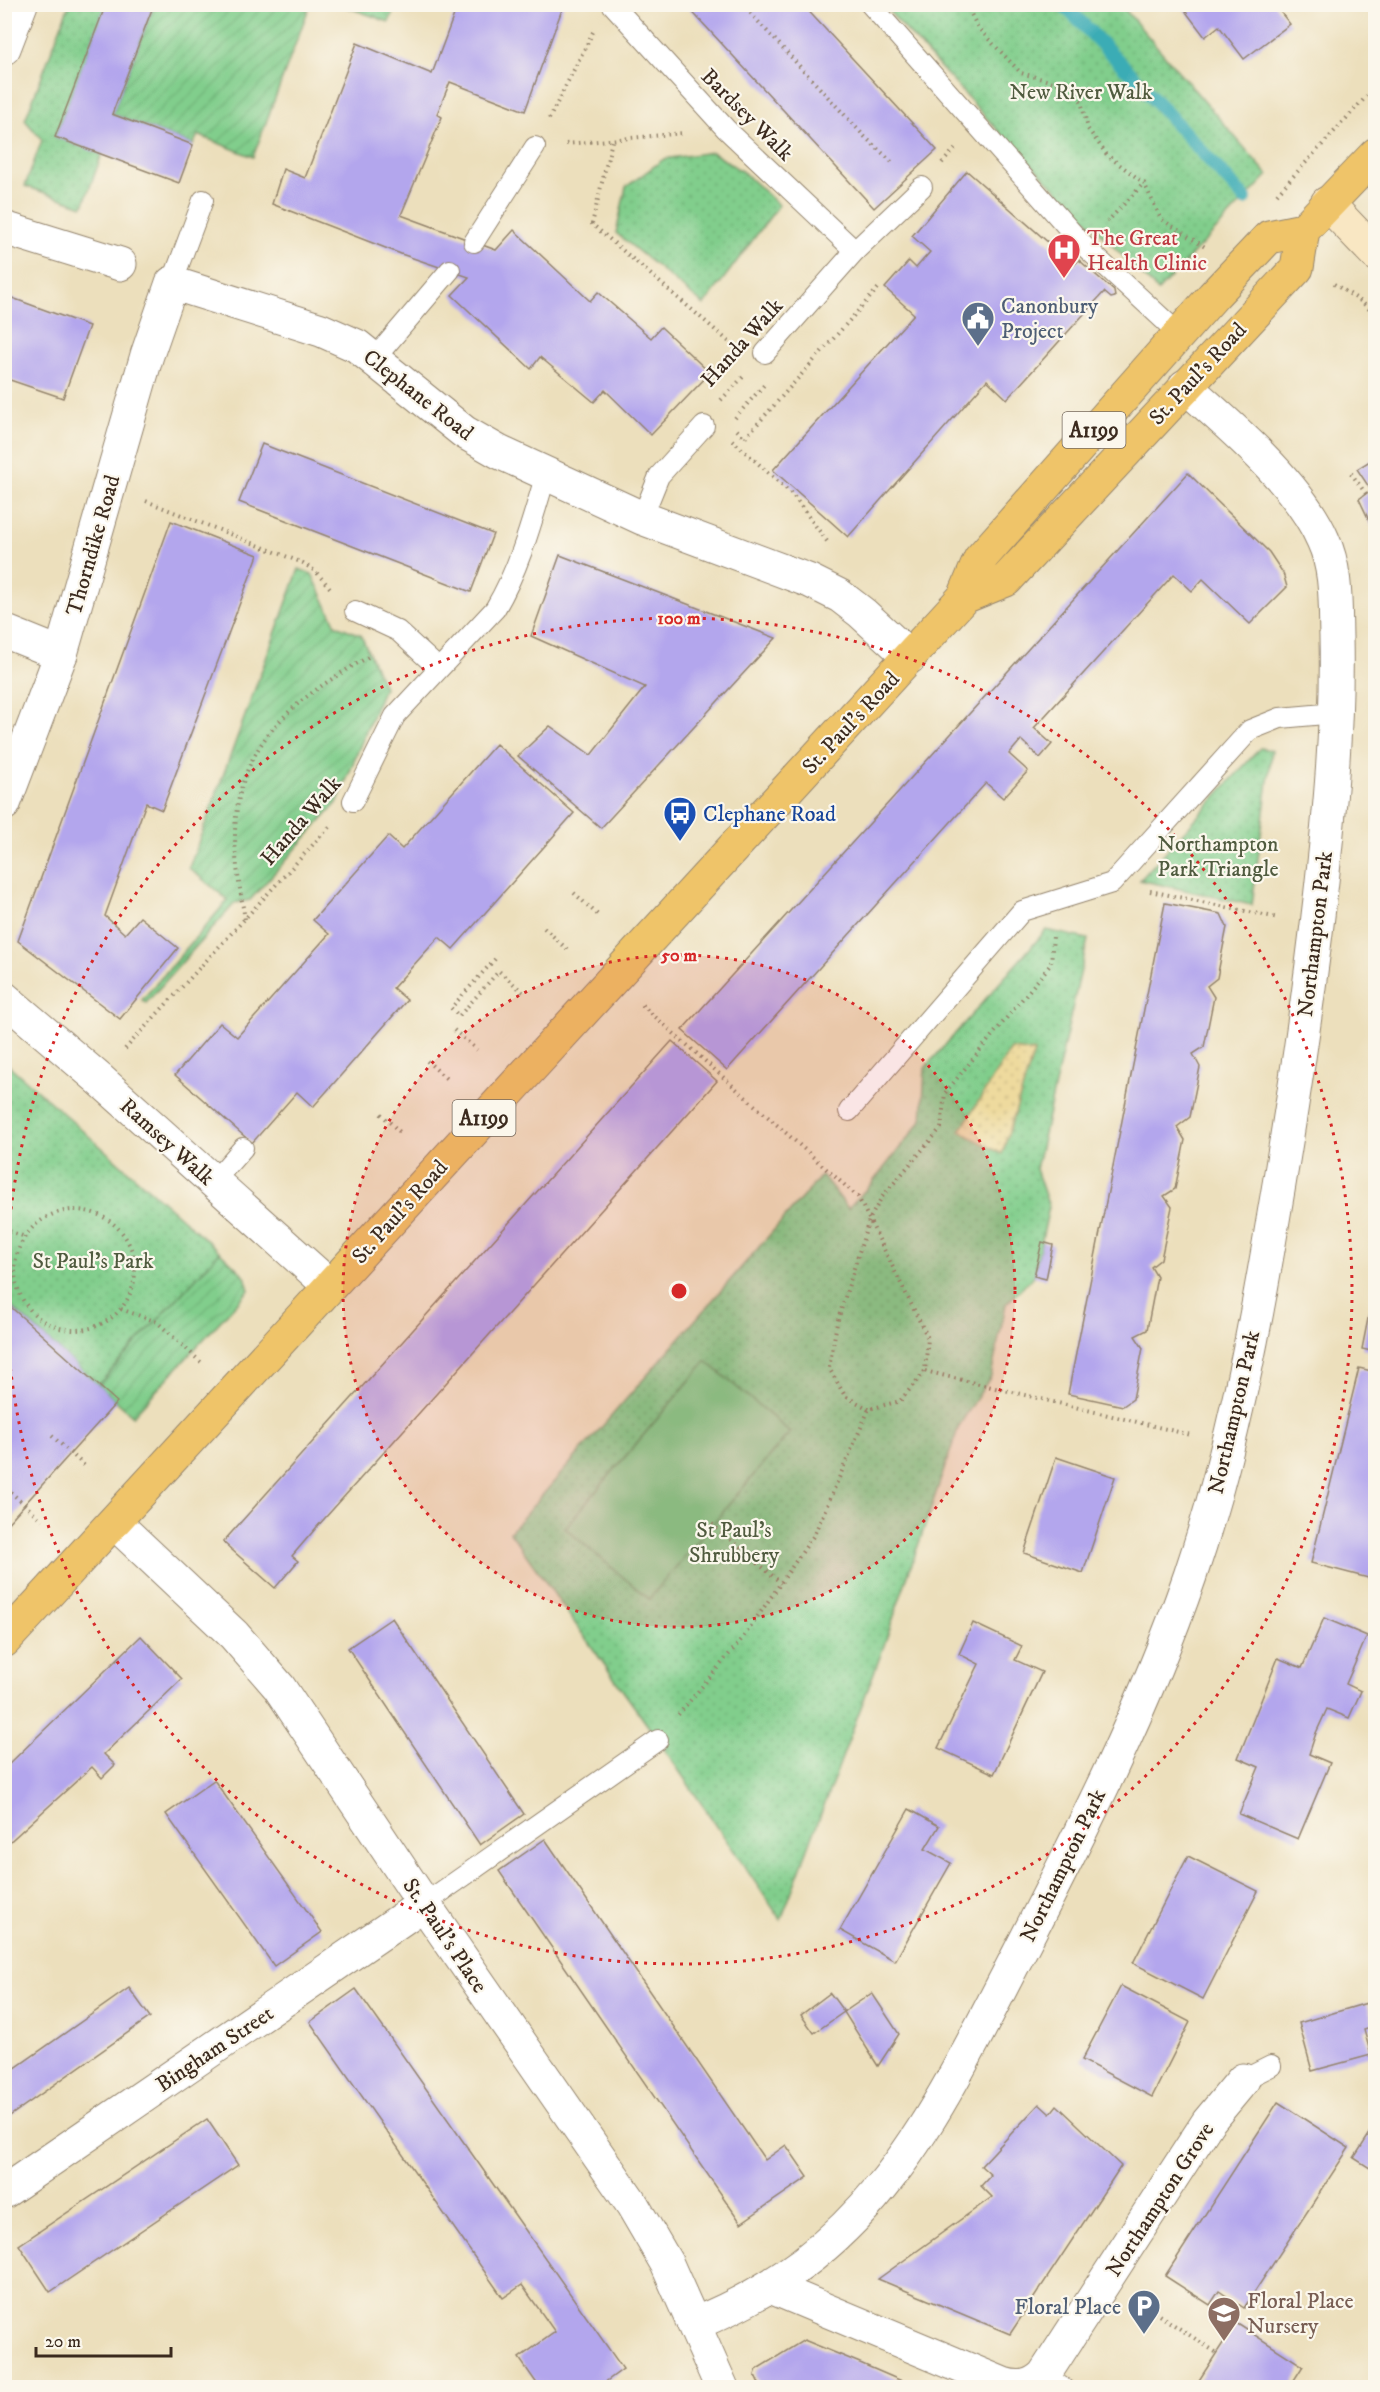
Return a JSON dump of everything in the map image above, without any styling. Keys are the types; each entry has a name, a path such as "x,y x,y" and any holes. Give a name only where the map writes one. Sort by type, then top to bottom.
{"main road":[{"path":"1303,230 1376,154"},
{"name":"St. Paul's Road","path":"4,1641 964,597 980,559 1179,334 1269,237 1303,230 1297,268 1005,580 964,597"}],"street":[{"path":"4,48 21,4"},
{"path":"1327,203 1376,254"},
{"path":"4,228 120,264"},
{"name":"Clephane Road","path":"172,283 321,330 357,346 375,358 432,409 464,432 642,519 810,581 840,596 880,628 910,657"},
{"name":"Thorndike Road","path":"4,804 61,654 147,355 172,283"},
{"name":"Northampton Park","path":"694,2324 771,2287 823,2248 896,2171 927,2126 955,2077 1048,1897 1140,1705 1190,1577 1230,1444 1263,1284 1291,1113 1324,865 1336,713 1335,580 1324,541 1302,503 1281,479 1185,386"},
{"path":"4,631 61,654"},
{"name":"Ramsey Walk","path":"4,998 98,1078 330,1286"},
{"name":"St. Paul's Place","path":"114,1522 234,1635 279,1687 424,1904 632,2204 667,2264 722,2388"},
{"name":"Bingham Street","path":"4,2192 424,1904"},
{"name":"Northampton Grove","path":"771,2287 1003,2384 1027,2386 1053,2381 1208,2122 1257,2073"}],"lane":[{"name":"Bardsey Walk","path":"612,4 726,129 855,251"},
{"path":"870,4 1084,246 1179,334"},
{"path":"474,242 535,147"},
{"name":"Handa Walk","path":"760,358 855,251 922,187"},
{"path":"172,283 203,200"},
{"path":"375,358 450,270"},
{"path":"642,519 659,476 704,426"},
{"name":"Handa Walk","path":"353,801 361,788 385,731 395,716 495,609 507,589 524,549 546,474"},
{"path":"355,611 398,631 438,668"},
{"path":"849,1111 1022,911 1112,883 1250,730 1280,718 1336,713"},
{"path":"214,1181 243,1148"},
{"path":"424,1904 658,1740"}],"path":[{"path":"742,4 858,129 894,164"},
{"path":"966,4 978,28 1021,73 1064,85 1081,101 1088,129 1107,155 1144,183 1161,219 1210,250"},
{"path":"535,147 597,25"},
{"path":"1273,198 1376,86"},
{"path":"922,187 975,125"},
{"path":"535,147 726,129"},
{"path":"612,141 592,224 760,358"},
{"path":"1084,246 1144,183"},
{"path":"1329,281 1362,302 1376,316"},
{"name":"Handa Walk","path":"715,406 760,358"},
{"path":"724,431 792,494 820,530 835,554 840,596"},
{"path":"1351,473 1366,494"},
{"path":"109,486 303,563 315,571 343,604 355,611"},
{"path":"245,919 236,861 235,831 239,799 256,754 276,723 295,704 370,656"},
{"name":"Handa Walk","path":"98,1078 353,801"},
{"path":"1112,883 1252,913"},
{"path":"574,893 598,915"},
{"path":"544,928 567,949"},
{"path":"613,978 858,1197 869,1220 928,1338 925,1371 900,1401 869,1409 845,1396 829,1368 837,1323 869,1220 882,1197 941,1128 945,1093 1051,964 1053,931"},
{"path":"495,959 451,1008 459,1016 499,971 526,995"},
{"path":"454,1030 477,1050"},
{"path":"427,1061 449,1081"},
{"path":"381,1114 402,1134"},
{"path":"77,1210 95,1213 113,1222 127,1238 133,1254 136,1274 129,1298 122,1309 97,1326 75,1331 51,1326 33,1314 21,1298 16,1284 16,1262 25,1237 37,1224 59,1212 77,1210"},
{"path":"4,1229 25,1237"},
{"path":"122,1309 156,1322 234,1391"},
{"path":"925,1371 1230,1444"},
{"path":"658,1740 742,1639 814,1535 869,1409"},
{"path":"52,1436 87,1468"},
{"path":"6,1488 42,1520"},
{"path":"712,1524 780,1583"},
{"path":"1138,2301 1217,2353"}],"green space":[{"path":"69,5 106,5 55,137 102,154 83,206 25,186 42,140 25,120"},
{"path":"154,5 310,5 253,157 198,135 193,145 112,114"},
{"path":"341,5 396,5 389,22"},
{"name":"New River Walk","path":"883,5 1121,5 1268,175 1158,291 1003,136"},
{"path":"712,152 743,172 779,205 704,305 616,233 626,187 664,159"},
{"path":"299,569 312,574 336,625 361,635 384,687 337,803 250,900 235,903 146,1003 142,1000 228,900 189,868"},
{"name":"Northampton Park Triangle","path":"1260,748 1272,750 1252,905 1140,880"},
{"name":"St Paul's Shrubbery","path":"1046,930 1088,939 1036,1169 1049,1207 1034,1276 1006,1304 991,1376 959,1426 881,1654 781,1920 658,1740 510,1532 822,1175 848,1208 872,1183 922,1120 925,1068"},
{"name":"St Paul's Park","path":"5,1062 220,1252 98,1385 5,1301"},
{"path":"220,1252 245,1276 249,1290 133,1416 98,1385"},
{"path":"706,1361 790,1432 649,1599 565,1528"}],"sand":[{"path":"1011,1049 1034,1052 1002,1154 960,1131"}],"building":[{"path":"106,4 154,4 112,114 193,145 179,183 55,137"},
{"path":"458,4 564,4 525,111 450,82 437,114 442,117 401,215 496,250 514,230 590,301 598,292 651,338 661,327 710,373 651,435 605,390 594,402 540,357 531,369 452,295 469,277 401,254 272,204 283,169 305,178 357,43 432,74"},
{"path":"685,4 802,4 937,150 874,208"},
{"path":"1180,4 1274,4 1290,24 1244,59 1219,26 1205,37"},
{"path":"967,171 1074,265 1079,260 1114,291 1115,297 1111,298 1104,292 1007,399 987,380 848,537 773,470 914,314 885,288 909,261 916,268 930,252 912,236"},
{"path":"4,295 89,326 63,398 4,378"},
{"path":"262,444 493,534 471,592 239,502"},
{"path":"1376,457 1376,535 1359,499 1371,490 1357,469"},
{"path":"1188,473 1269,552 1283,573 1287,587 1250,624 1203,579 1192,591 1174,574 1034,728 1052,744 1040,758 1021,740 1009,754 1028,771 1003,798 986,783 727,1070 682,1030"},
{"path":"171,521 258,555 162,810 146,803 105,916 125,934 140,917 178,948 120,1019 18,941"},
{"path":"560,555 776,638 601,828 518,756 550,726 591,755 645,687 531,636"},
{"path":"496,744 574,813 453,949 439,937 393,988 407,1000 313,1107 297,1092 252,1143 175,1075 220,1023 237,1037 329,934 313,920 388,836 402,849"},
{"path":"1165,903 1221,914 1227,927 1217,978 1207,986 1214,997 1204,1047 1193,1054 1200,1067 1190,1117 1177,1127 1185,1140 1175,1189 1164,1196 1172,1207 1161,1259 1151,1267 1157,1277 1147,1330 1135,1336 1143,1348 1133,1399 1123,1406 1068,1394"},
{"path":"672,1041 717,1081 316,1528 292,1556 298,1561 275,1588 223,1542"},
{"path":"1042,1242 1053,1245 1046,1279 1034,1276"},
{"path":"1374,1288 1376,1288 1376,1352 1362,1349"},
{"path":"4,1301 117,1402 4,1527"},
{"path":"1359,1368 1376,1372 1376,1580 1311,1563"},
{"path":"1056,1457 1115,1477 1083,1573 1024,1553"},
{"path":"392,1618 524,1814 480,1845 348,1648"},
{"path":"1324,1618 1367,1636 1346,1684 1361,1691 1349,1718 1327,1709 1316,1733 1309,1754 1330,1763 1298,1839 1239,1814 1259,1767 1238,1758 1278,1658 1302,1668"},
{"path":"973,1623 1022,1646 1015,1660 1042,1672 994,1774 938,1748 979,1664 959,1654"},
{"path":"141,1636 182,1679 104,1754 115,1765 102,1778 92,1767 4,1847 4,1769"},
{"path":"214,1780 322,1932 274,1966 166,1814"},
{"path":"909,1809 939,1826 925,1849 951,1863 895,1961 840,1930"},
{"path":"545,1839 765,2160 786,2145 808,2177 741,2223 499,1871"},
{"path":"1188,1856 1258,1891 1203,1999 1133,1963"},
{"path":"1121,1986 1190,2022 1152,2097 1082,2060"},
{"path":"129,1988 150,2017 4,2120 4,2076"},
{"path":"356,1989 623,2369 597,2388 540,2388 519,2358 555,2332 522,2285 503,2298 310,2022"},
{"path":"830,1993 844,2012 814,2033 801,2015"},
{"path":"872,1993 899,2034 878,2066 844,2012"},
{"path":"1367,2003 1374,2027 1364,2030 1371,2055 1312,2071 1299,2023"},
{"path":"1278,2102 1349,2148 1244,2308 1219,2291 1210,2305 1165,2276"},
{"path":"1039,2104 1050,2114 1057,2105 1121,2166 1010,2334 878,2279 992,2197 981,2186 991,2175 981,2166"},
{"path":"207,2119 238,2165 50,2292 19,2245"},
{"path":"1376,2124 1376,2172 1354,2158"},
{"name":"Floral Place Nursery","path":"1236,2323 1303,2366 1289,2388 1194,2388"},
{"path":"804,2340 918,2388 761,2388 755,2375 757,2369"}],"waterway":[{"path":"1063,4 1132,75 1245,199"}],"place":[{"name":"The Great Health Clinic","path":"1064,279"},
{"name":"Canonbury Project","path":"978,347"},
{"name":"Clephane Road","path":"680,842"},
{"name":"Floral Place","path":"1144,2335"},
{"name":"Floral Place Nursery","path":"1224,2342"}]}
